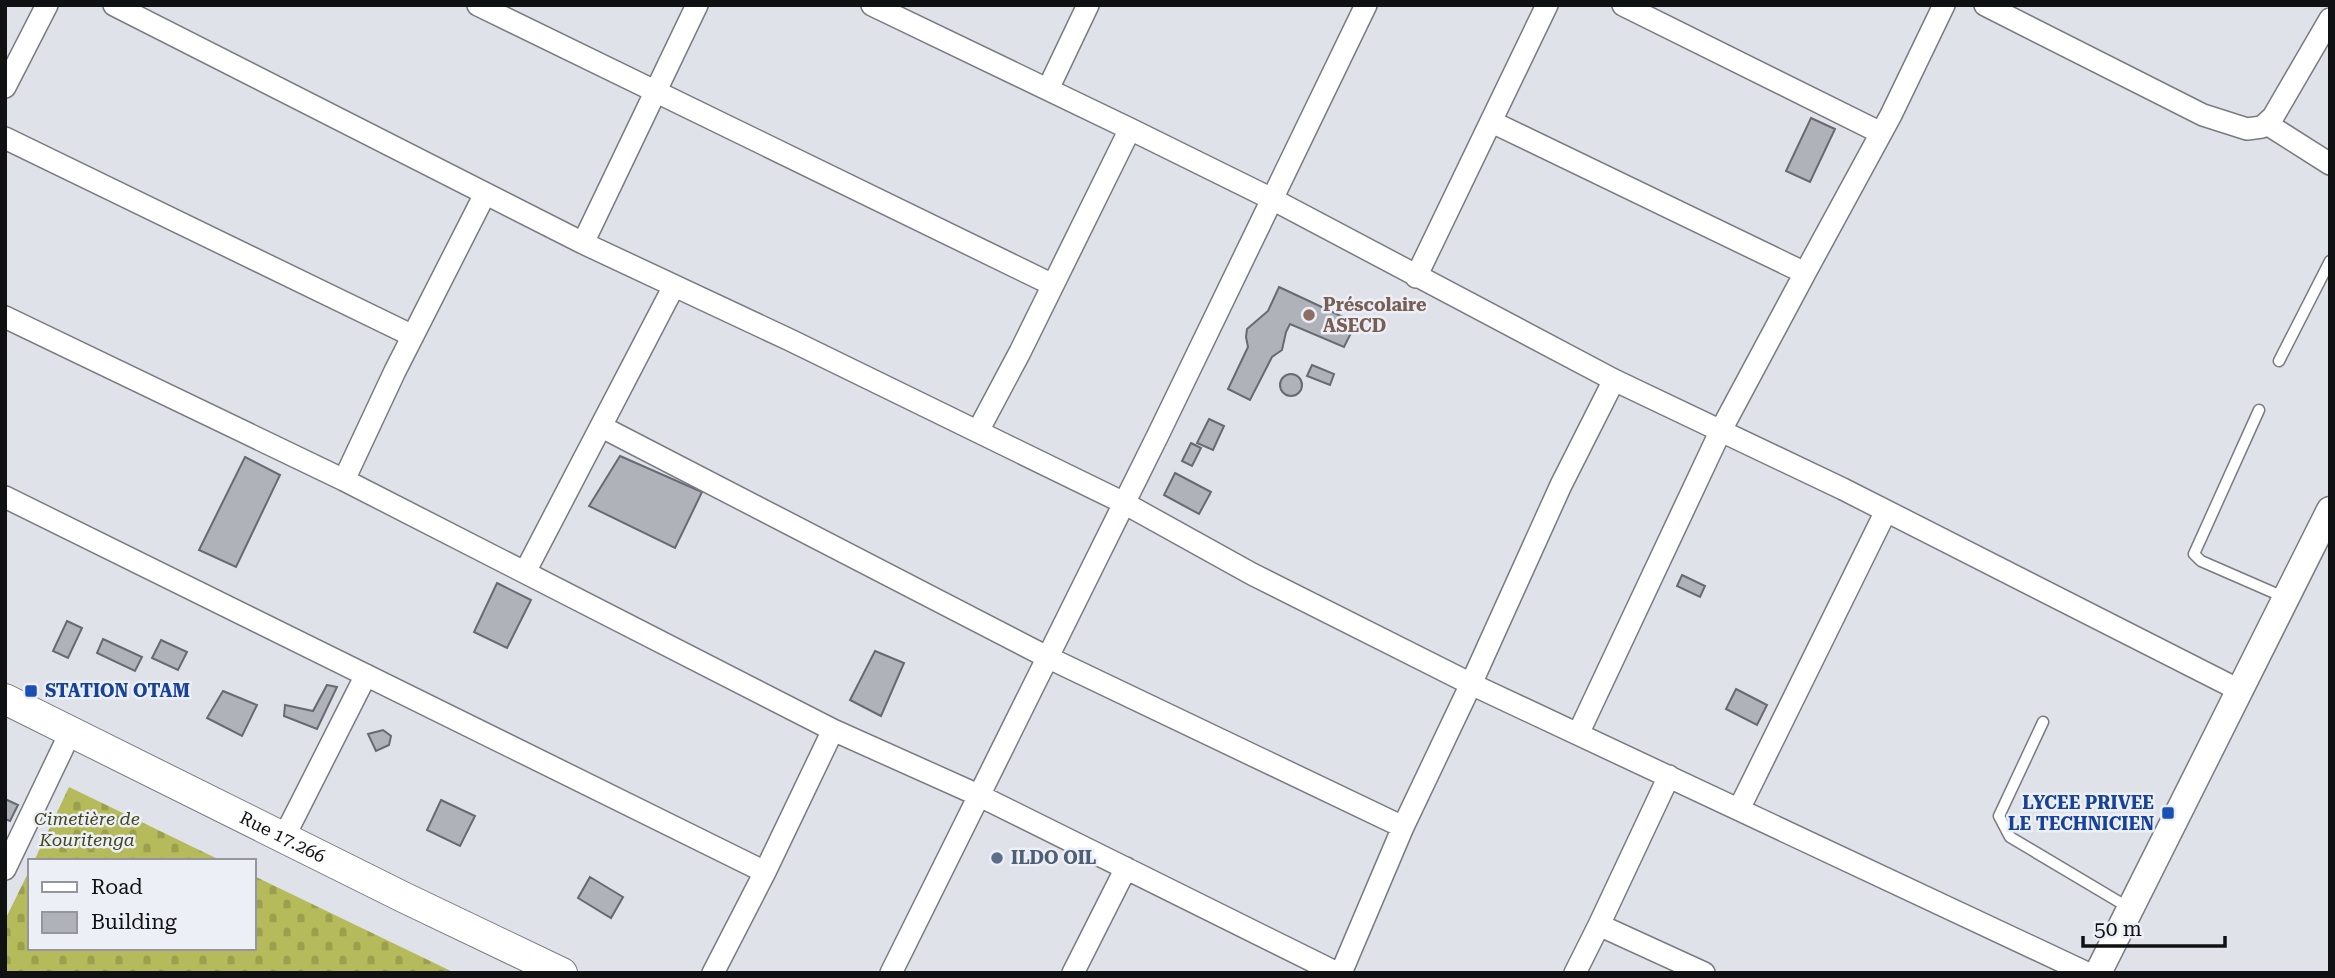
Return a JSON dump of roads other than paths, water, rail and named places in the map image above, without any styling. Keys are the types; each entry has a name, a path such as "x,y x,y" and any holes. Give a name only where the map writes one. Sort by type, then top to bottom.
{"main road":[{"name":"Rue 17.266","path":"5,699 562,973"}],"street":[{"path":"5,87 47,5"},
{"path":"114,5 583,243 1124,503 1252,574 1471,684 2087,973"},
{"path":"478,5 1053,285"},
{"path":"583,243 697,5"},
{"path":"872,5 1274,200 1614,380 1721,429 2239,690"},
{"path":"1048,89 1088,5"},
{"path":"891,973 1274,200 1366,5"},
{"path":"1416,277 1547,5"},
{"path":"1623,5 1881,133"},
{"path":"1578,734 1721,429 1881,133 1944,5"},
{"path":"1985,5 2203,115 2247,129 2267,124 2290,90 2330,19"},
{"path":"1492,122 1805,273"},
{"path":"2267,124 2330,164"},
{"path":"978,431 1130,129"},
{"path":"5,138 413,336"},
{"path":"344,480 485,194"},
{"path":"525,572 674,286"},
{"path":"5,317 344,480 832,730 978,795 1339,973 1403,827 1561,485 1614,380"},
{"path":"602,427 1047,657 1403,827"},
{"path":"5,497 765,872"},
{"path":"2098,973 2330,510"},
{"path":"1739,809 1886,511"},
{"path":"284,837 366,675"},
{"path":"5,869 71,730"},
{"path":"713,973 765,872 832,730"},
{"path":"1575,973 1669,776"},
{"path":"1073,973 1126,867"},
{"path":"1599,925 1704,973"}],"lane":[{"path":"2279,361 2330,261"},
{"path":"2259,410 2194,554 2201,561 2286,598"},
{"path":"2043,722 1999,817 2010,837 2131,909"}],"place":[{"name":"Préscolaire ASECD","path":"1309,315"},
{"name":"STATION OTAM","path":"31,691"},
{"name":"LYCEE PRIVEE LE TECHNICIEN","path":"2168,813"},
{"name":"ILDO OIL","path":"997,858"}],"park label":[{"name":"Cimetière de Kouritenga","path":"87,829"}]}
